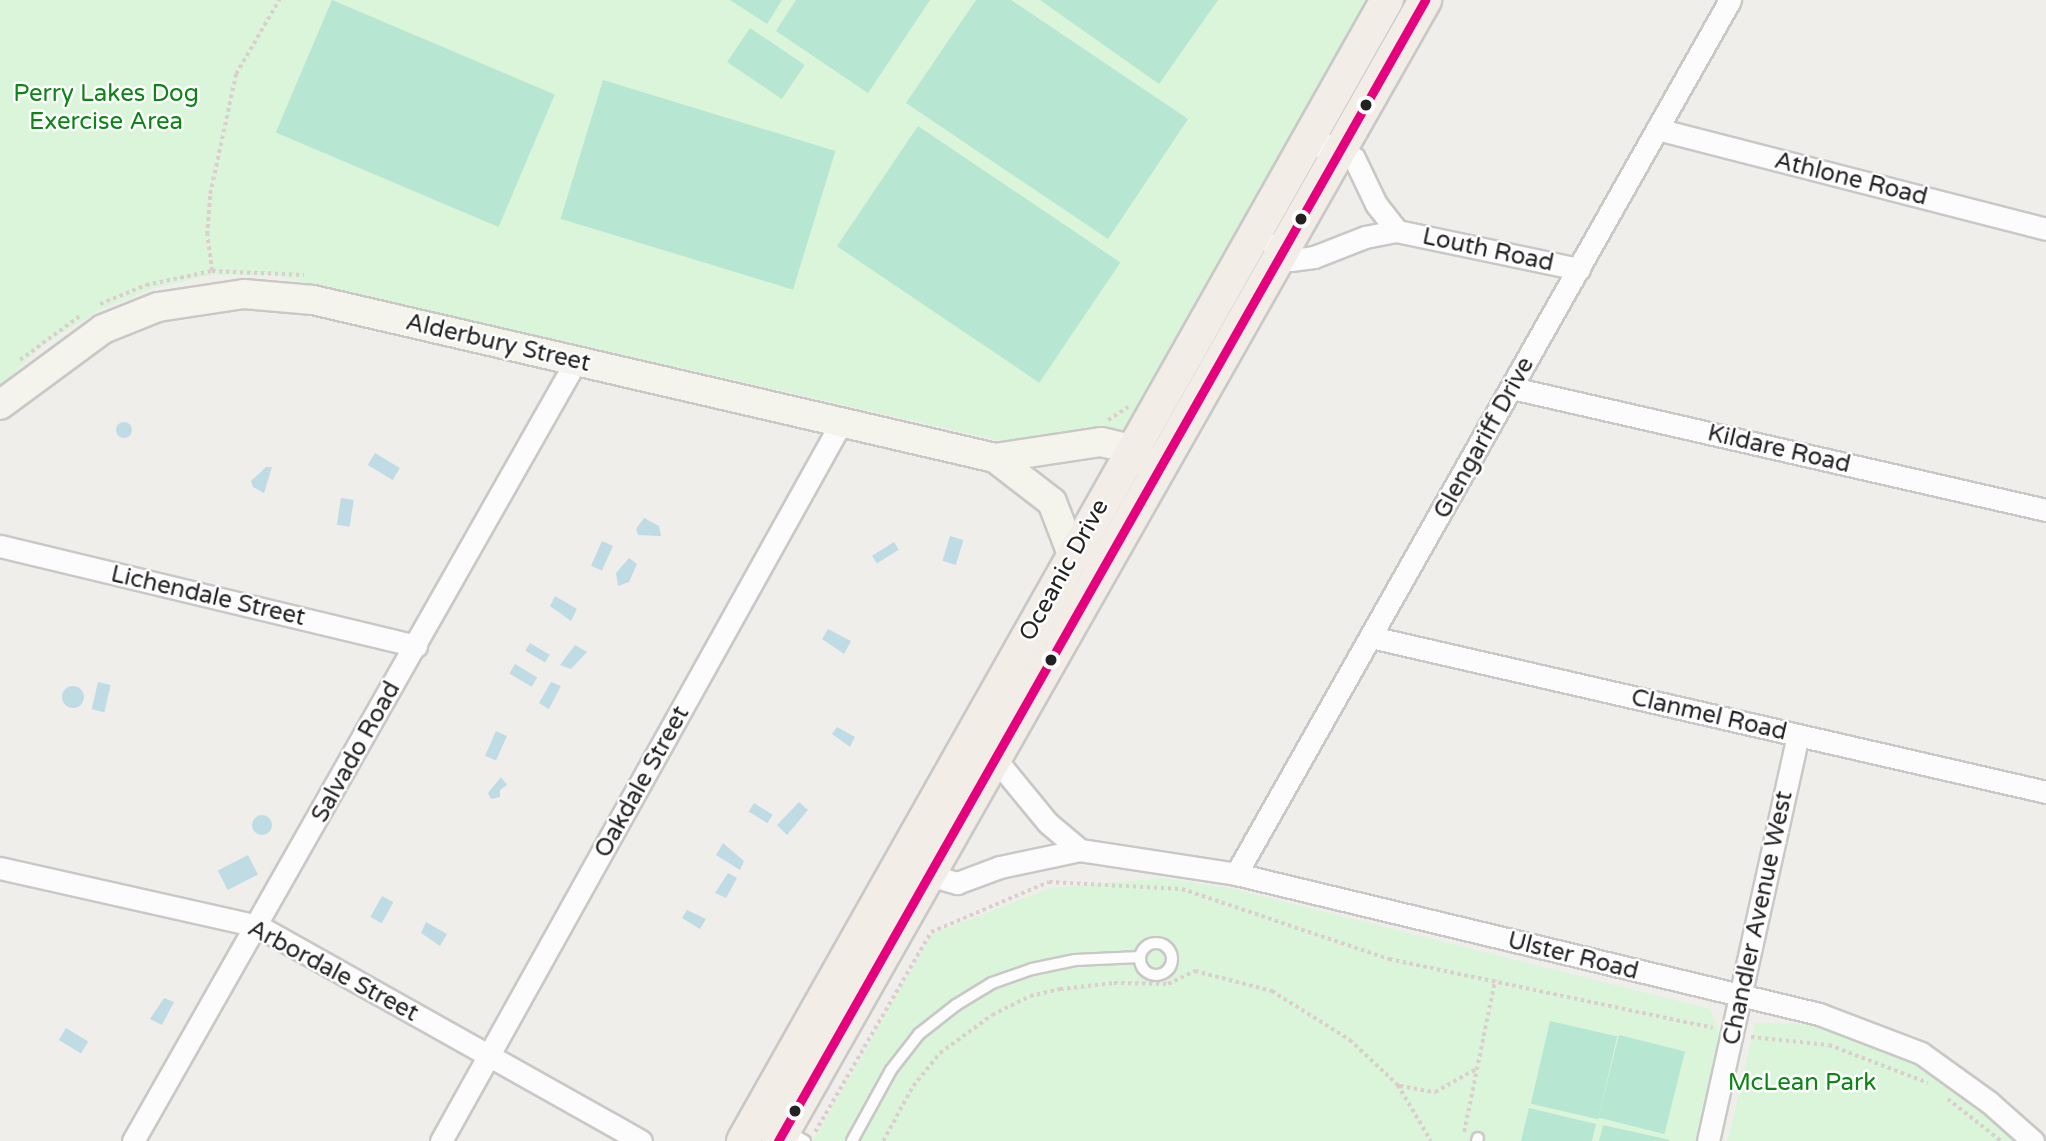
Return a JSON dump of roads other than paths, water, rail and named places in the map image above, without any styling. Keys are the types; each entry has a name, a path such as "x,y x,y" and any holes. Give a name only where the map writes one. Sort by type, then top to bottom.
{"main road":[{"name":"Oceanic Drive","path":"778,1132 900,863 1387,0"},
{"name":"Oceanic Drive","path":"778,1132 997,761 1425,0"}],"street":[{"name":"Glengariff Drive","path":"1236,874 1730,0"},
{"name":"Athlone Road","path":"1657,129 2046,229"},
{"path":"1303,147 1339,149"},
{"name":"Louth Road","path":"1339,149 1354,158 1376,204 1397,231"},
{"path":"1257,228 1281,253"},
{"name":"Louth Road","path":"1281,253 1291,260 1314,257 1365,237 1397,231 1579,269"},
{"name":"Alderbury Street","path":"0,416 10,399 53,362 103,329 158,307 234,295 313,300 995,457 1101,442 1131,453 1157,475"},
{"name":"Salvado Road","path":"134,1141 576,361"},
{"name":"Kildare Road","path":"1512,388 2046,510"},
{"name":"Oakdale Street","path":"441,1141 841,423"},
{"name":"Alderbury Street","path":"995,457 1047,496 1063,537 1076,551"},
{"name":"Lichendale Street","path":"0,546 416,646"},
{"path":"1076,551 1110,559"},
{"name":"Clanmel Road","path":"1371,637 2046,792"},
{"name":"Chandler Avenue West","path":"1708,1141 1734,1034 1739,996 1798,736"},
{"path":"966,744 997,761 1048,823 1080,850"},
{"name":"Ulster Road","path":"900,863 930,878 957,883 1000,867 1080,850 1236,874 1819,1014 1921,1053 1989,1102 2033,1141"},
{"name":"Arbordale Street","path":"0,868 258,926 641,1141"}],"lane":[{"path":"852,1141 891,1070 919,1034 956,1005 992,983 1032,969 1075,960 1140,957"}],"water":[{"path":"124,422 132,430 124,438 116,430"},
{"path":"375,453 400,468 393,480 368,465"},
{"path":"266,467 272,467 264,493 253,487 251,481"},
{"path":"341,498 354,500 350,527 337,525"},
{"path":"644,518 659,526 661,536 638,535 636,529"},
{"path":"950,536 963,540 956,565 942,561"},
{"path":"602,541 613,546 602,571 591,566"},
{"path":"894,542 899,550 877,563 872,556"},
{"path":"629,558 637,564 629,582 618,586 616,573"},
{"path":"555,596 577,609 571,621 550,606"},
{"path":"828,629 851,641 844,654 822,639"},
{"path":"530,643 550,655 545,663 525,651"},
{"path":"575,645 587,652 571,669 560,665"},
{"path":"515,664 537,677 532,687 509,673"},
{"path":"98,682 111,685 104,712 92,709"},
{"path":"551,682 561,686 549,709 539,703"},
{"path":"73,686 81,689 84,697 81,705 73,708 65,705 62,697 65,689"},
{"path":"837,727 855,737 850,747 832,734"},
{"path":"496,731 507,736 496,761 485,756"},
{"path":"501,777 507,785 500,790 500,797 491,799 488,793"},
{"path":"799,802 808,810 787,835 777,825"},
{"path":"754,803 773,815 767,823 749,811"},
{"path":"262,815 269,818 272,825 269,832 262,835 255,832 252,825 255,818"},
{"path":"723,843 744,861 740,870 716,855"},
{"path":"248,855 258,875 228,890 218,870"},
{"path":"728,873 737,878 726,898 715,893"},
{"path":"382,896 393,902 382,923 370,917"},
{"path":"687,910 706,919 700,929 682,918"},
{"path":"426,922 447,934 440,946 421,933"},
{"path":"164,998 174,1002 162,1025 150,1019"},
{"path":"66,1028 88,1041 81,1053 59,1040"}],"park label":[{"name":"Perry Lakes Dog Exercise Area","path":"106,108"},
{"name":"McLean Park","path":"1802,1083"}]}
